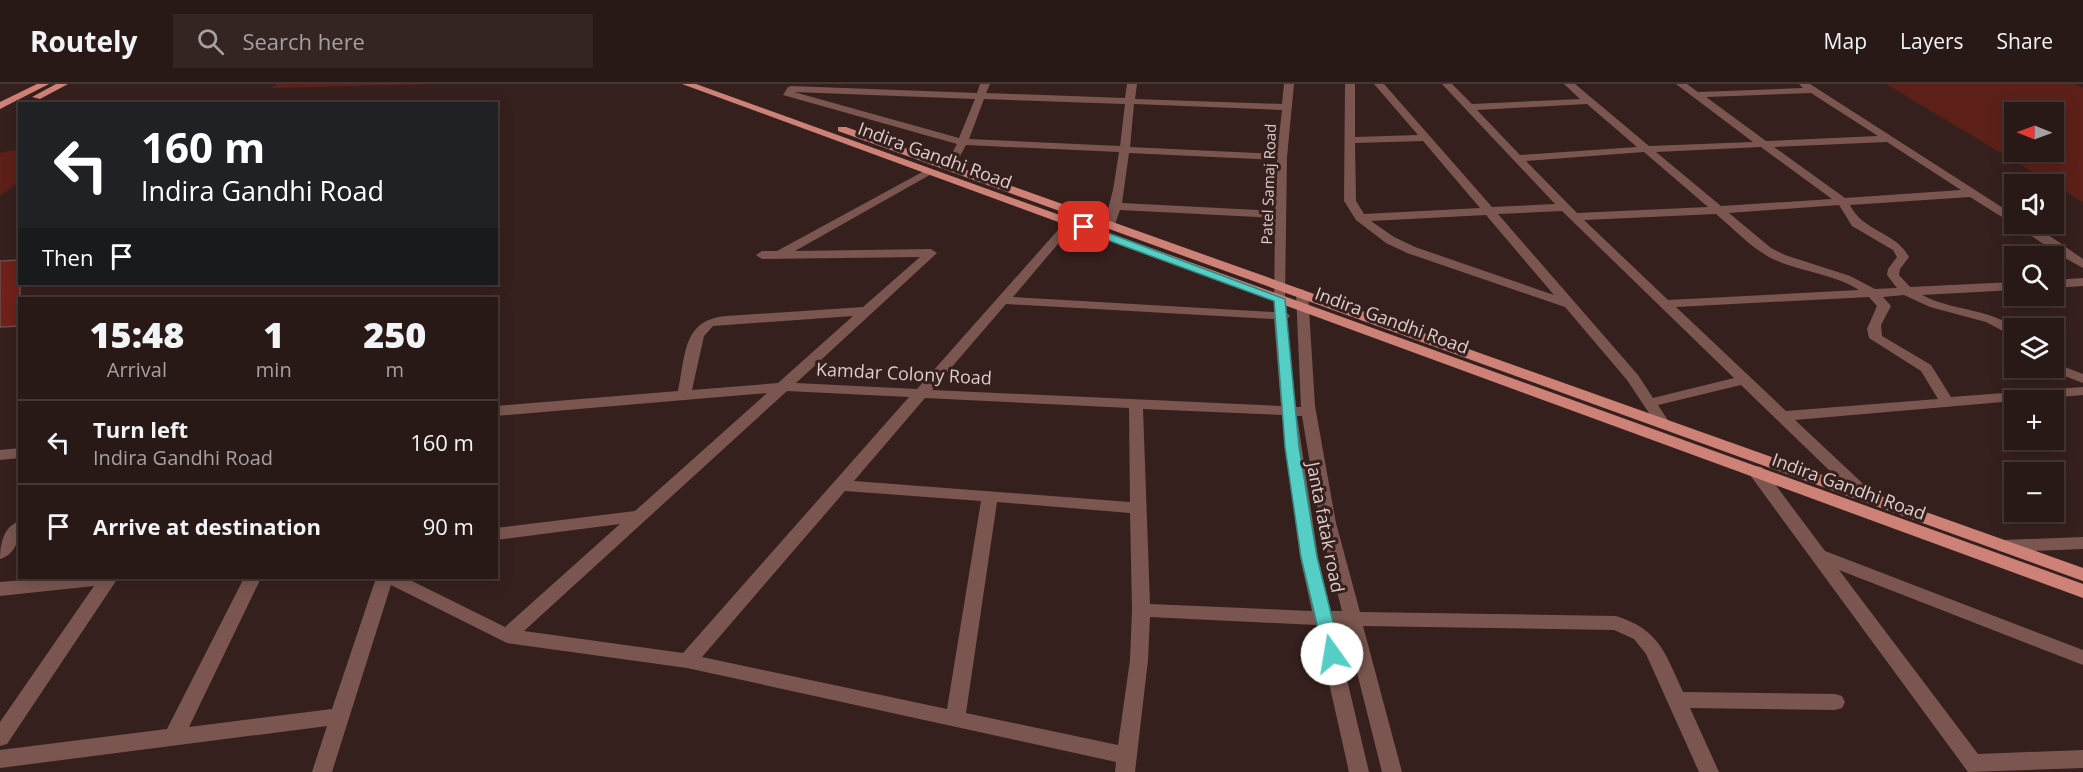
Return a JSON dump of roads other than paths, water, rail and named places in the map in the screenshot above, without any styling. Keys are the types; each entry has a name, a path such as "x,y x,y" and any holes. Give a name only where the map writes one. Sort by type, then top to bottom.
{"main road":[{"path":"0,106 44,84"},
{"path":"28,102 63,84"},
{"name":"Indira Gandhi Road","path":"687,84 1070,223 1280,292"},
{"name":"Indira Gandhi Road","path":"715,84 1110,225 1675,442 1892,521 2002,554 2083,575"},
{"path":"0,115 18,107"},
{"name":"Indira Gandhi Road","path":"1302,300 1868,498 2002,554 2083,591"},
{"path":"1664,425 1675,442"},
{"path":"1868,498 1892,521"}],"street":[{"path":"949,167 963,142 984,84"},
{"path":"1110,225 1116,206 1126,150 1132,84"},
{"name":"Patel Samaj Road","path":"1280,292 1282,158 1289,84"},
{"path":"1350,84 1350,201 1360,218 1374,230 1412,250 1568,304"},
{"path":"1379,84 1633,378 1664,425"},
{"path":"1447,84 1574,217 1868,498"},
{"path":"1569,84 1777,257 1829,272 1873,293 1884,306 1884,312 1874,326 1873,333 1876,338 1926,368 1947,402"},
{"path":"1681,84 1843,202 1846,213 1860,228 1894,244 1903,257 1894,269 1893,275 1908,292 1927,302 1996,322 2004,327"},
{"path":"1696,95 1809,87 2004,214"},
{"path":"1282,158 963,142 789,97 789,93 791,88 1286,107"},
{"path":"1470,107 1589,101"},
{"path":"1349,140 1427,138"},
{"path":"1520,158 1647,149 1890,139"},
{"path":"782,254 930,172"},
{"path":"1574,217 1972,193"},
{"path":"1116,206 1280,215"},
{"path":"1360,218 1564,207"},
{"path":"687,661 1070,223"},
{"path":"2036,234 2056,246"},
{"path":"2064,251 2083,264"},
{"path":"507,636 931,253 762,255"},
{"path":"2064,283 2083,282"},
{"path":"1664,304 2004,287"},
{"name":"Janta fatak road","path":"1280,292 1288,411 1309,557 1359,772"},
{"path":"1002,300 1282,316"},
{"path":"1302,300 1310,412 1328,523 1392,772"},
{"path":"684,396 697,336 699,330 707,323 868,311"},
{"path":"2064,372 2083,379"},
{"path":"1650,403 1744,380"},
{"name":"Kamdar Colony Road","path":"498,411 784,387 1310,412"},
{"path":"1782,416 2083,391"},
{"path":"394,579 507,636 687,661 955,718 1126,764 1139,660 1141,609 1136,403"},
{"path":"0,454 18,453"},
{"path":"1756,471 1976,767 2083,759"},
{"path":"841,485 1140,508"},
{"path":"955,718 990,496"},
{"path":"498,534 642,516"},
{"path":"0,553 18,530"},
{"path":"2002,554 2083,543"},
{"path":"1818,556 2083,658"},
{"path":"0,589 98,579"},
{"path":"0,738 107,579"},
{"path":"174,736 252,579"},
{"path":"322,772 384,579"},
{"path":"1141,609 1324,618 1616,623 1640,634 1654,650 1709,772"},
{"path":"1677,700 1835,702"},
{"path":"0,759 340,716"}]}
